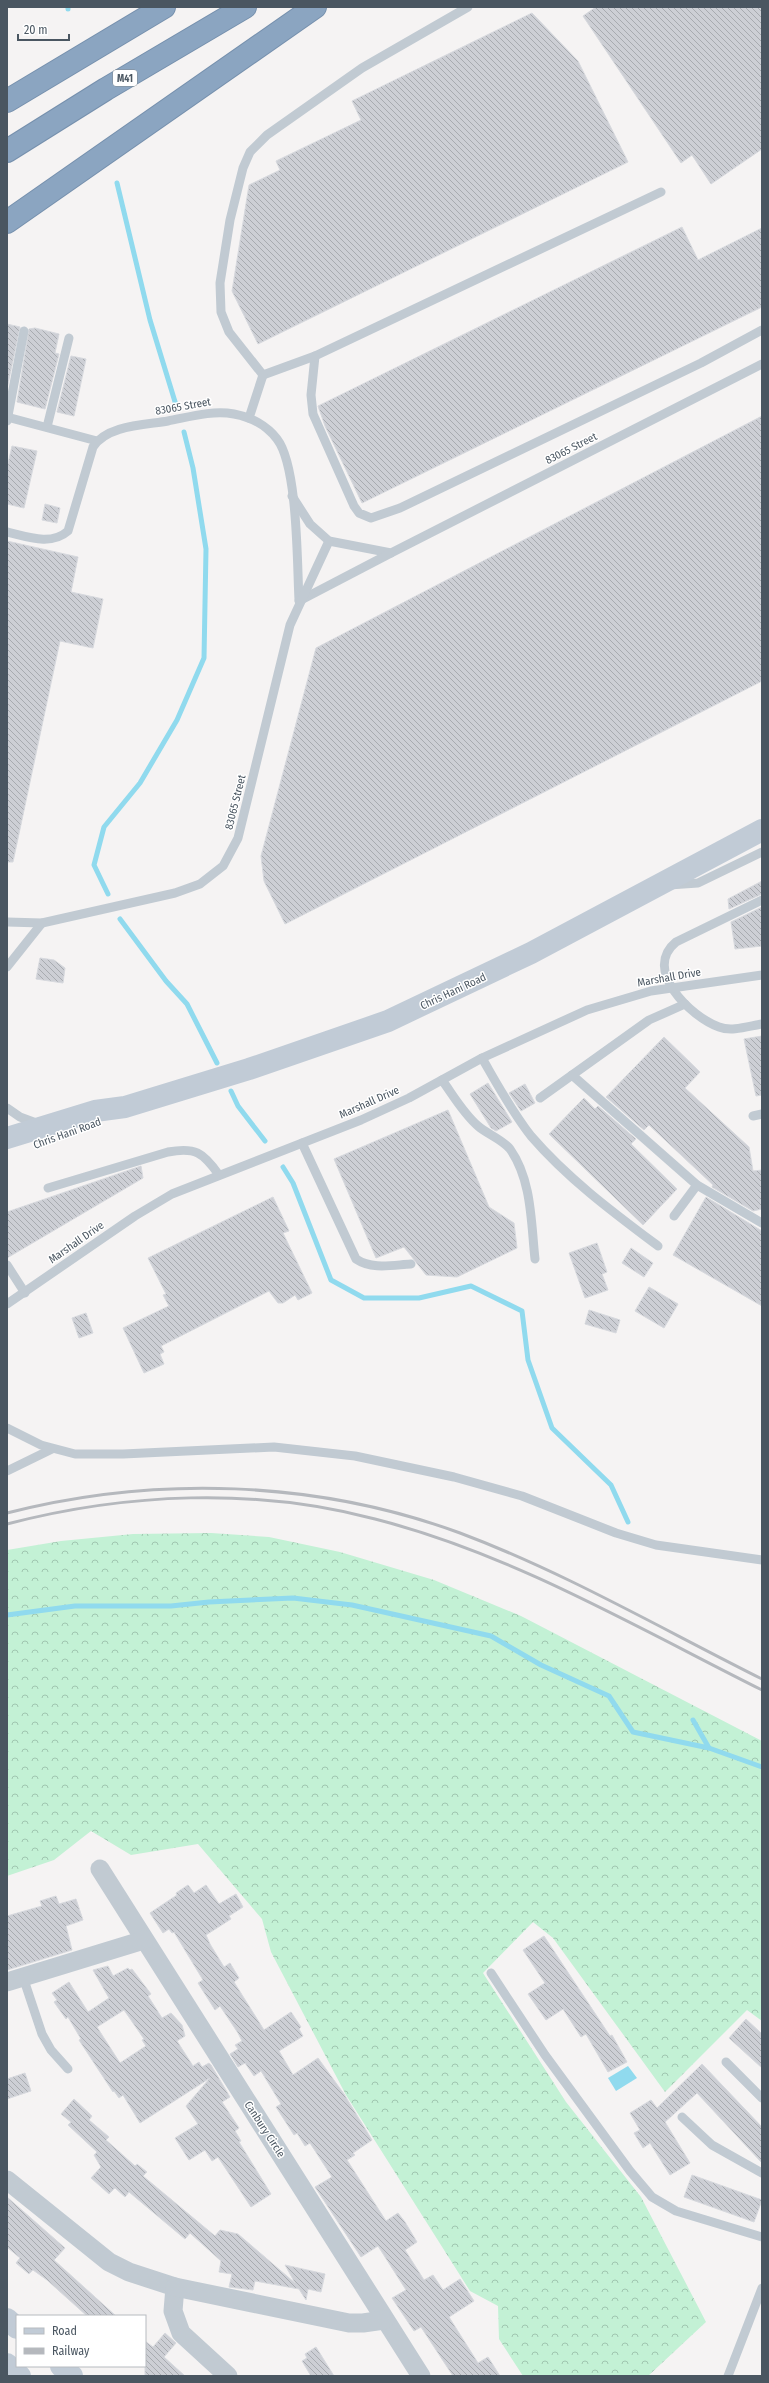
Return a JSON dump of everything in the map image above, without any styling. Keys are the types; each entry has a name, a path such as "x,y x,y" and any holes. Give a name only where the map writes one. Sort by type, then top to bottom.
{"highway":[{"path":"7,101 164,7"},
{"name":"M41","path":"7,151 106,89 244,7"},
{"path":"7,222 315,7"}],"main road":[{"name":"Chris Hani Road","path":"7,1138 95,1111 125,1107 249,1069 388,1021 504,966 762,830"},
{"name":"Chris Hani Road","path":"7,1154 98,1123 125,1107"},
{"path":"7,2319 16,2327"},
{"path":"7,2364 20,2376"},
{"path":"62,2367 72,2376"}],"street":[{"name":"Canbury Circle","path":"100,1869 369,2291 384,2320 421,2376"},
{"path":"15,1980 144,1940"},
{"path":"7,2180 109,2262 129,2272 175,2287 349,2322 362,2323 384,2320"},
{"path":"175,2287 173,2311 181,2333 228,2376"}],"lane":[{"path":"263,376 229,332 221,312 220,283 230,220 243,168 250,152 267,135 362,68 468,7"},
{"path":"263,376 315,356 661,192"},
{"path":"315,356 311,395 313,414 354,506 359,513 371,518 400,508 475,472 701,363 762,330"},
{"path":"7,532 49,540 60,538 68,531 93,447 97,440 7,418 24,331"},
{"path":"47,427 69,338"},
{"name":"83065 Street","path":"299,601 762,364"},
{"path":"249,418 263,376"},
{"name":"83065 Street","path":"97,440 122,429 216,412 249,418 264,426 278,440 287,458 292,496 299,601"},
{"name":"83065 Street","path":"7,922 42,922 175,893 200,884 223,866 238,838 290,625 299,601 329,541 310,524 292,496"},
{"path":"329,541 391,553"},
{"path":"660,885 679,886 698,883 762,852"},
{"path":"762,900 676,942 667,950 664,963 671,988 684,1004 720,1028 733,1029 762,1024"},
{"path":"7,967 42,922"},
{"name":"Marshall Drive","path":"7,1304 25,1293 134,1216 172,1194 219,1174 361,1120 442,1080 482,1058 587,1010 613,1001 671,988 762,976"},
{"path":"540,1098 649,1020 684,1004"},
{"path":"482,1058 505,1098 531,1135 597,1200 658,1246"},
{"path":"572,1075 697,1185 762,1222"},
{"path":"442,1080 467,1115 477,1126 509,1148 519,1165 527,1187 535,1259"},
{"path":"7,1108 20,1117 46,1126"},
{"path":"302,1143 356,1258 364,1264 373,1266 411,1264"},
{"path":"48,1188 168,1152 186,1149 203,1156 219,1174"},
{"path":"674,1216 697,1185"},
{"path":"7,1264 25,1293"},
{"path":"7,1428 52,1449 75,1454 123,1454 274,1447 355,1456 454,1476 522,1496 616,1533 656,1545 762,1560"},
{"path":"7,1471 52,1449"},
{"path":"491,1973 545,2055 630,2171 652,2197 676,2211 762,2237"},
{"path":"15,1980 51,2050 68,2069"},
{"path":"726,2062 762,2098"},
{"path":"682,2117 712,2145 762,2173"},
{"path":"728,2376 762,2288"}],"green space":[{"path":"211,1533 269,1537 340,1552 434,1580 521,1616 762,1741 762,2021 747,2010 665,2092 553,1938 533,1922 483,1973 566,2102 641,2197 706,2322 648,2376 523,2376 499,2339 498,2306 470,2291 346,2095 271,1952 262,1919 198,1844 131,1855 91,1831 54,1860 7,1876 7,1550 61,1541 133,1534"}],"water":[{"path":"628,2066 637,2078 616,2091 608,2078"}],"building":[{"path":"596,7 762,7 762,149 711,184 692,155 681,163 583,16"},
{"path":"532,13 578,61 628,162 258,344 232,291 249,185 280,170 276,161 361,120 352,101"},
{"path":"682,227 698,260 762,228 762,307 362,503 325,426 318,406"},
{"path":"7,324 20,327 7,389"},
{"path":"35,328 59,334 55,353 59,354 45,409 17,402 29,329"},
{"path":"71,356 86,359 74,416 57,412"},
{"path":"762,416 762,681 285,924 264,881 261,856 316,648"},
{"path":"12,446 37,451 24,508 7,504 7,468"},
{"path":"45,504 60,508 57,523 42,520"},
{"path":"7,541 78,557 71,592 103,599 93,648 60,641 13,862 7,862"},
{"path":"762,881 762,894 729,909 728,899"},
{"path":"762,907 762,946 735,949 731,922"},
{"path":"40,958 54,960 65,968 63,983 36,979"},
{"path":"762,1036 762,1095 756,1096 744,1039"},
{"path":"664,1037 700,1072 685,1088 749,1147 753,1171 762,1170 762,1209 753,1211 712,1187 713,1185 649,1125 644,1130 606,1097"},
{"path":"488,1083 512,1122 496,1131 491,1128 470,1094"},
{"path":"525,1084 535,1103 521,1111 509,1093"},
{"path":"584,1098 595,1109 598,1106 636,1139 631,1144 677,1189 643,1225 549,1134"},
{"path":"448,1110 489,1207 514,1223 517,1248 457,1277 426,1275 404,1247 376,1258 334,1159"},
{"path":"141,1166 143,1178 7,1258 7,1212"},
{"path":"273,1197 289,1231 283,1233 312,1293 298,1300 295,1295 283,1303 278,1303 269,1291 161,1346 164,1352 160,1354 164,1364 144,1373 123,1328 169,1306 163,1295 166,1294 148,1258"},
{"path":"706,1197 762,1231 762,1306 673,1255"},
{"path":"597,1243 607,1272 602,1274 608,1290 585,1298 569,1253"},
{"path":"631,1248 653,1263 644,1277 622,1263"},
{"path":"649,1287 678,1304 664,1328 635,1311"},
{"path":"589,1310 620,1320 616,1333 585,1324"},
{"path":"86,1313 93,1333 79,1338 72,1318"},
{"path":"188,1885 194,1893 206,1885 219,1904 236,1894 243,1907 229,1916 231,1919 206,1935 210,1944 224,1967 230,1963 239,1978 234,1982 264,2030 291,2012 301,2027 299,2029 303,2036 279,2051 293,2075 318,2058 344,2094 372,2140 353,2153 355,2155 347,2160 386,2221 398,2213 405,2222 417,2242 405,2250 424,2280 433,2275 443,2290 460,2279 474,2301 449,2317 478,2363 488,2357 500,2376 453,2376 421,2327 414,2331 392,2298 406,2290 378,2246 361,2257 315,2187 332,2177 310,2143 305,2146 297,2133 294,2135 276,2107 281,2104 261,2071 254,2076 245,2063 238,2067 230,2054 238,2049 235,2045 242,2041 238,2033 220,2006 215,2010 198,1983 203,1980 174,1932 172,1933 169,1929 163,1933 150,1913 177,1895 176,1893"},
{"path":"56,1896 59,1904 76,1899 83,1920 66,1926 72,1950 7,1970 7,1916 42,1906 40,1901"},
{"path":"544,1936 610,2036 612,2035 627,2062 608,2072 586,2034 581,2037 563,2009 546,2020 528,1994 545,1983 523,1950"},
{"path":"108,1966 113,1976 128,1968 130,1970 132,1969 151,1994 148,1996 162,2018 171,2013 182,2025 185,2036 177,2041 193,2066 199,2062 202,2067 209,2063 211,2065 230,2097 222,2102 239,2128 235,2131 241,2141 239,2142 271,2194 251,2207 218,2157 212,2161 205,2150 189,2160 175,2138 198,2124 186,2106 210,2078 140,2123 123,2095 119,2098 114,2091 113,2092 79,2040 81,2039 68,2017 66,2019 54,2002 57,2000 52,1993 69,1982 88,2012 109,1998 93,1970","holes":["124,2010 144,2039 142,2040 146,2046 120,2063 97,2027"]},
{"path":"746,2019 762,2034 762,2068 729,2038"},
{"path":"702,2064 762,2127 762,2163 697,2093 665,2122 690,2163 670,2175 650,2143 643,2148 634,2133 640,2130 630,2113 651,2100 657,2108"},
{"path":"25,2073 31,2091 7,2099 7,2079"},
{"path":"74,2099 92,2116 89,2120 109,2137 106,2140 135,2166 137,2164 147,2172 143,2176 215,2236 220,2230 238,2234 295,2283 285,2265 325,2274 321,2292 308,2289 306,2300 299,2289 255,2281 253,2290 229,2287 232,2274 219,2272 221,2261 190,2233 185,2239 129,2192 125,2197 115,2188 109,2194 91,2178 101,2167 94,2155 97,2152 68,2125 71,2122 61,2114"},
{"path":"692,2175 762,2200 754,2222 684,2197"},
{"path":"7,2197 65,2248 54,2260 115,2315 86,2315 47,2280 33,2270 29,2274 16,2263 20,2258 7,2247"},
{"path":"165,2333 176,2343 164,2357 185,2376 145,2376 146,2342 153,2347"},
{"path":"316,2347 334,2376 311,2376 302,2361 307,2358 305,2354"}],"waterway":[{"path":"117,183 150,320 176,405"},
{"path":"108,894 94,865 104,827 140,783 177,720 204,658 206,549 193,468 184,432"},
{"path":"120,919 166,981 187,1004 217,1063"},
{"path":"231,1091 238,1106 265,1141"},
{"path":"283,1167 293,1183 331,1280 364,1298 419,1298 471,1286 522,1311 528,1360 552,1428 611,1485 628,1522"},
{"path":"7,1615 75,1606 171,1606 209,1602 293,1598 352,1605 491,1636 541,1665 609,1696 633,1732 709,1748 762,1767"},
{"path":"693,1720 709,1748"}],"railway":[{"path":"7,1513 63,1501 120,1493 177,1489 235,1489 292,1493 349,1502 405,1515 460,1533 499,1548 575,1583 762,1679"},
{"path":"7,1524 52,1514 144,1500 237,1498 284,1502 330,1509 375,1519 426,1534 476,1552 524,1572 620,1617 762,1690"}]}
